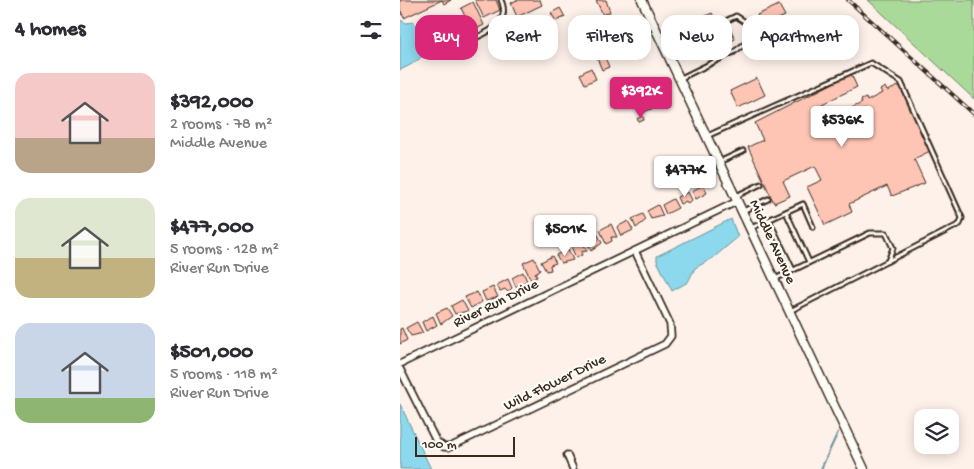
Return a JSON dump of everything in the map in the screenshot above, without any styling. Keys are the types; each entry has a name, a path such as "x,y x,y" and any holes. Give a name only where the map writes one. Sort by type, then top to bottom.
{"street":[{"name":"Middle Avenue","path":"642,0 661,41"},
{"name":"Middle Avenue","path":"670,60 864,469"},
{"name":"River Run Drive","path":"400,364 634,251 736,199"},
{"name":"Wild Flower Drive","path":"400,369 436,441 444,447 450,448 666,344 671,336 670,324 634,251"},
{"path":"567,455 573,469"}],"lane":[{"path":"478,35 496,27 503,20 505,10 501,0"},
{"path":"732,18 736,16 747,23 752,38 732,53"},
{"path":"679,78 717,60"},
{"path":"706,136 872,63 901,82 962,218 960,224 790,311"},
{"path":"719,162 743,151"},
{"path":"736,199 761,184"},
{"path":"742,211 768,199"},
{"path":"750,228 802,204 813,228"},
{"path":"786,212 809,262"},
{"path":"768,220 793,270"},
{"path":"774,279 870,233 886,233 893,248 888,261"}],"green space":[{"path":"868,0 974,0 974,99"}],"water":[{"path":"400,20 406,23 414,22 415,60 417,60 400,70"},
{"path":"731,219 738,237 713,258 695,268 688,282 672,291 657,261 657,256"},
{"path":"400,404 431,469 400,469"}],"building":[{"path":"400,0 442,0 404,18 400,9"},
{"path":"442,0 451,0 444,4"},
{"path":"475,0 496,0 500,10 484,18"},
{"path":"517,0 540,0 542,5 521,15 516,15 511,3"},
{"path":"596,0 606,0 610,12 603,15"},
{"path":"473,2 484,25 478,28 478,15 464,15 461,8"},
{"path":"779,5 784,15 757,15"},
{"path":"560,8 565,17 558,20 558,15 552,15 551,13"},
{"path":"598,60 606,60 609,67 602,70"},
{"path":"591,68 596,79 585,84 580,74"},
{"path":"851,74 857,87 822,104 827,115 832,113 836,121 831,124 835,132 845,127 844,124 848,122 843,112 862,103 861,100 866,98 867,101 882,93 880,90 885,87 887,91 901,85 932,150 914,159 925,183 892,196 887,186 849,204 852,212 825,225 807,187 822,180 815,166 783,181 790,196 774,203 748,147 763,140 755,123"},
{"path":"757,78 765,95 738,108 730,91"},
{"path":"647,88 650,96 647,97 652,109 641,113 635,93"},
{"path":"643,116 644,120 639,122 637,119"},
{"path":"703,185 707,193 696,199 692,191"},
{"path":"688,192 692,200 688,204 686,201 680,204 677,197"},
{"path":"673,199 678,208 666,214 662,205"},
{"path":"658,205 663,216 651,219 647,211"},
{"path":"643,214 646,220 636,228 632,219"},
{"path":"628,221 633,230 621,236 617,227"},
{"path":"611,224 617,237 611,237 612,241 606,244 600,230"},
{"path":"598,235 602,243 591,251 587,240"},
{"path":"581,239 587,251 581,252 582,255 576,258 570,244"},
{"path":"568,249 573,260 561,263 556,255"},
{"path":"552,256 556,263 550,265 551,270 546,271 541,262"},
{"path":"534,258 540,270 535,273 537,277 531,280 523,263"},
{"path":"523,272 527,281 516,287 512,278"},
{"path":"508,279 512,288 508,292 505,289 500,291 497,285"},
{"path":"493,287 498,297 486,301 482,292"},
{"path":"477,292 482,302 471,308 465,297"},
{"path":"462,300 468,311 455,314 451,306"},
{"path":"447,308 452,316 441,324 436,313"},
{"path":"433,316 437,325 426,331 422,322"},
{"path":"417,322 423,333 411,336 406,328"},
{"path":"402,328 407,340 400,344 400,329"}],"waterway":[{"path":"821,469 838,432"}],"railway":[{"path":"848,0 974,114"}]}
